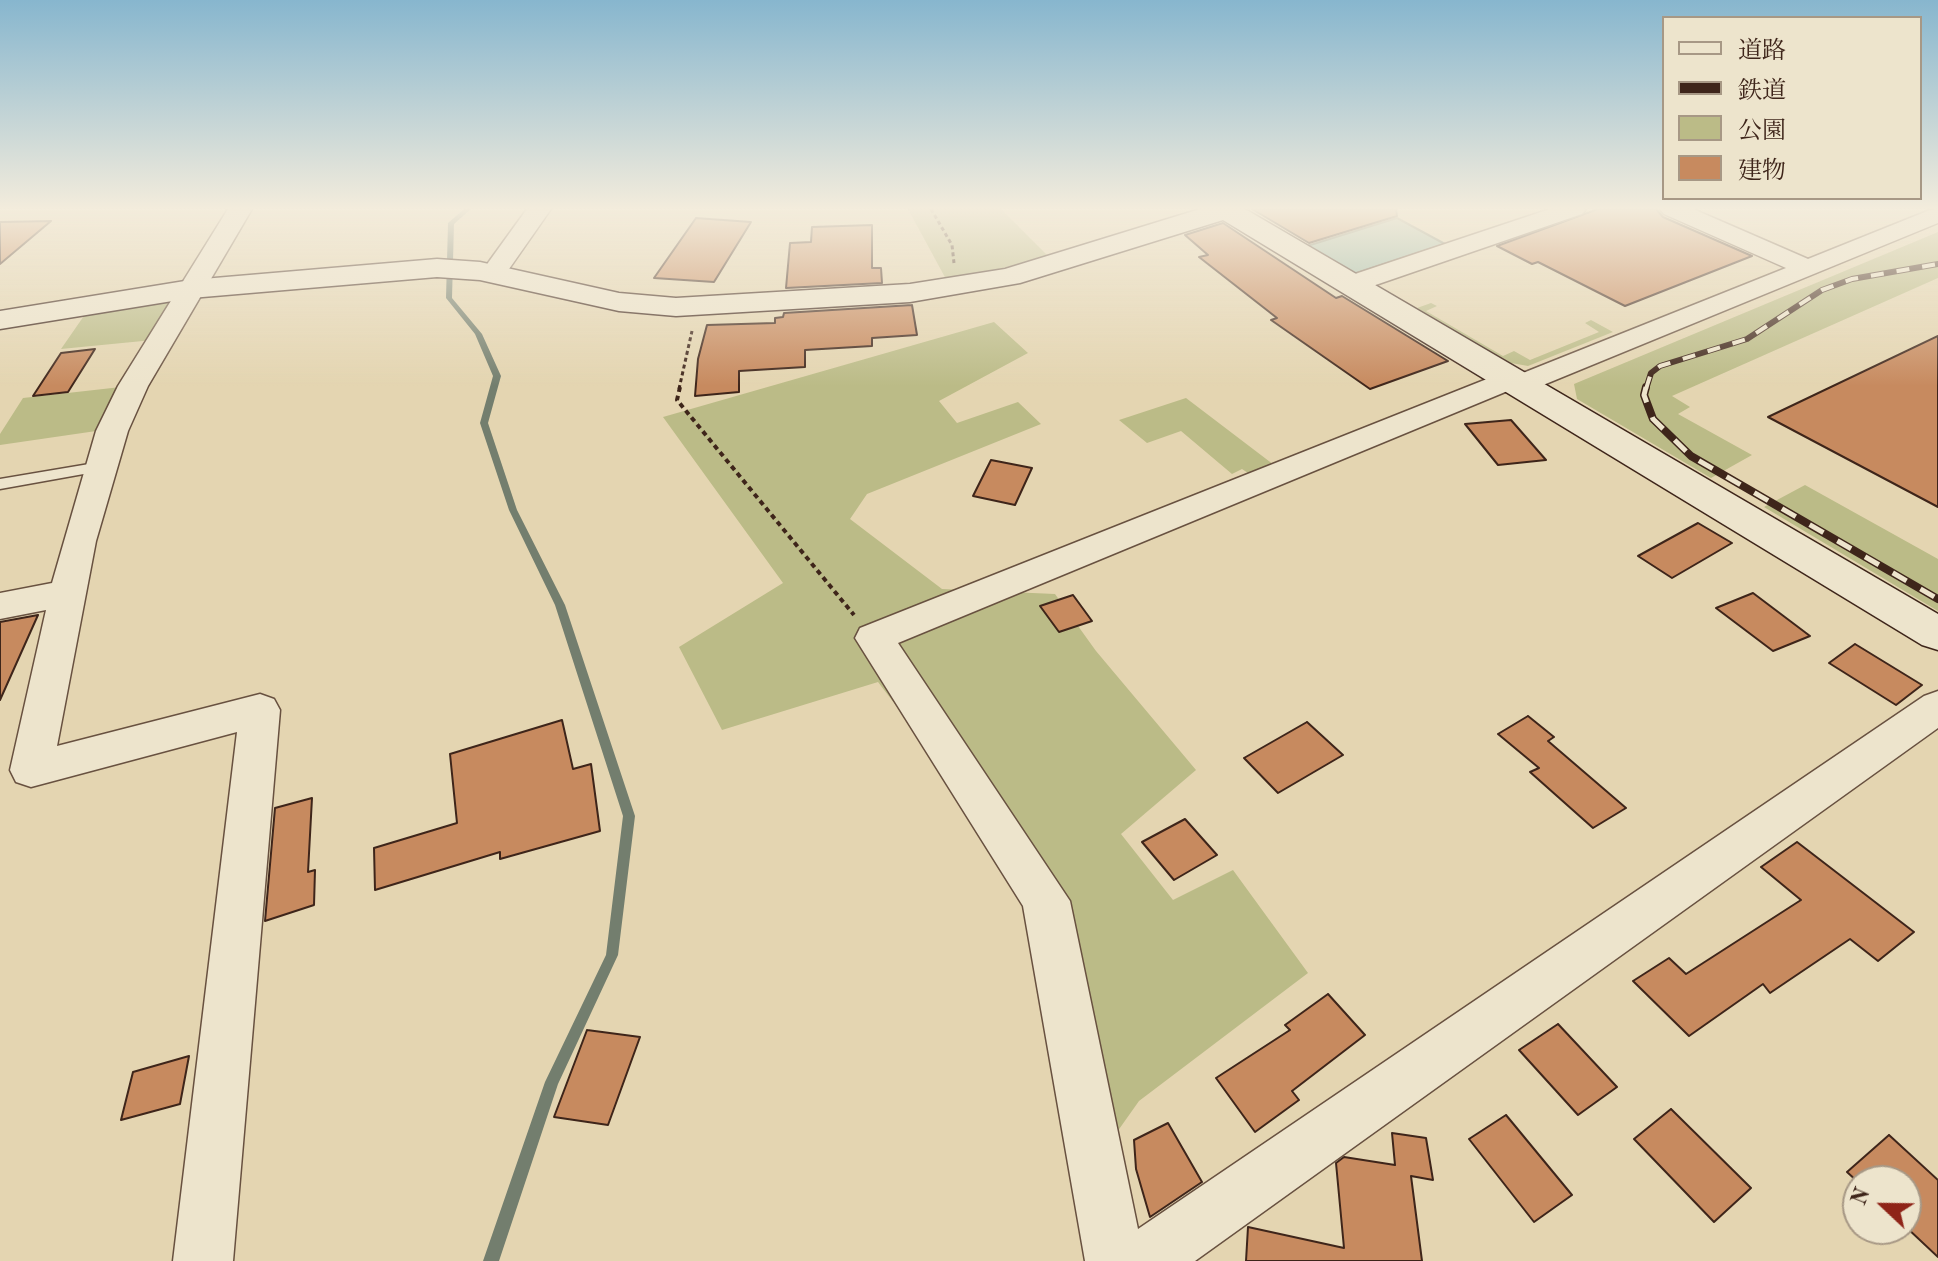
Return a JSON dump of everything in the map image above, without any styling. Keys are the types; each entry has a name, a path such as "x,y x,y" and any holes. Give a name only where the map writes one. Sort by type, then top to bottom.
{"street":[{"path":"203,1261 260,710 31,770 79,541 112,431 133,386 204,268"},
{"path":"0,320 191,289 437,268 493,274 619,302 697,306 957,288 1039,268"},
{"path":"493,274 497,268"},
{"path":"1324,268 1938,634"},
{"path":"1352,284 1400,268"},
{"path":"1115,1261 1046,901 874,638 1808,268"},
{"path":"0,606 68,593"},
{"path":"1144,1261 1938,707"}],"lane":[{"path":"0,484 101,467"}],"path":[{"path":"955,268 957,288"},
{"path":"697,306 677,400 874,638"}],"green space":[{"path":"940,268 1003,268 947,281"},
{"path":"1852,268 1938,268 1938,278 1672,396 1690,407 1678,414 1752,455 1711,478 1577,399 1574,384"},
{"path":"176,298 153,340 61,349 88,310"},
{"path":"1431,303 1437,306 1426,311 1503,356 1514,351 1530,360 1599,332 1585,323 1591,320 1613,332 1528,366 1511,363 1417,308"},
{"path":"994,322 1028,353 939,401 957,423 1018,402 1041,424 867,494 850,519 942,589 1055,594 1096,651 1196,770 1121,834 1173,900 1233,870 1308,973 1139,1101 1088,1173 1032,905 950,776 878,682 722,730 679,647 783,583 663,417"},
{"path":"121,387 103,430 0,445 0,434 23,398"},
{"path":"1186,398 1278,468 1254,477 1242,469 1232,474 1181,431 1147,443 1119,420"},
{"path":"1805,485 1938,559 1938,611 1764,507"}],"shaded area":[{"path":"1344,268 1373,268 1354,274"}],"building":[{"path":"661,268 723,268 714,282 654,278"},
{"path":"788,268 881,268 882,283 786,288"},
{"path":"1213,268 1291,268 1336,298 1342,296 1448,361 1370,389 1271,320 1277,318"},
{"path":"1550,268 1722,268 1625,306"},
{"path":"912,305 917,335 872,338 872,346 805,350 805,367 739,371 739,392 695,396 698,359 707,325 775,323 775,318 783,317 784,313"},
{"path":"1938,336 1938,507 1768,417"},
{"path":"95,349 68,392 33,396 61,353"},
{"path":"1511,420 1546,460 1498,465 1465,424"},
{"path":"991,460 1032,468 1015,505 973,496"},
{"path":"1698,523 1732,543 1672,578 1638,556"},
{"path":"1753,593 1810,636 1773,651 1716,608"},
{"path":"1073,595 1092,621 1059,632 1040,606"},
{"path":"38,615 0,700 0,622"},
{"path":"1855,644 1922,685 1896,705 1829,663"},
{"path":"1528,716 1554,737 1548,741 1626,808 1593,828 1530,772 1539,768 1498,734"},
{"path":"562,720 573,769 591,764 600,831 500,859 500,852 375,890 374,848 457,823 450,754"},
{"path":"1307,722 1343,755 1278,793 1244,758"},
{"path":"312,798 308,872 315,870 314,905 265,921 275,808"},
{"path":"1185,819 1217,855 1174,880 1142,842"},
{"path":"1797,842 1914,932 1878,961 1850,939 1770,993 1763,984 1689,1036 1633,981 1669,958 1686,974 1801,900 1761,867"},
{"path":"1328,994 1365,1035 1292,1091 1299,1100 1255,1132 1216,1078 1290,1030 1285,1025"},
{"path":"1558,1024 1617,1087 1578,1115 1519,1050"},
{"path":"587,1030 640,1037 608,1125 554,1117"},
{"path":"189,1056 180,1104 121,1120 133,1072"},
{"path":"1671,1109 1751,1188 1714,1222 1634,1139"},
{"path":"1506,1115 1572,1195 1534,1222 1469,1139"},
{"path":"1168,1123 1202,1182 1150,1217 1136,1169 1134,1140"},
{"path":"1392,1133 1426,1138 1433,1180 1411,1176 1422,1261 1246,1261 1248,1227 1344,1248 1336,1163 1344,1157 1395,1165"},
{"path":"1889,1135 1922,1165 1855,1165"},
{"path":"1922,1165 1938,1180 1938,1257 1922,1242"}],"waterway":[{"path":"450,268 449,298 478,334 497,376 484,423 513,510 560,605 629,816 612,955 552,1082 491,1261"}],"railway":[{"path":"1646,389 1651,373 1660,366 1747,339 1822,290 1852,279 1916,268"},
{"path":"1646,387 1644,395 1653,419 1691,456 1938,599"}]}
